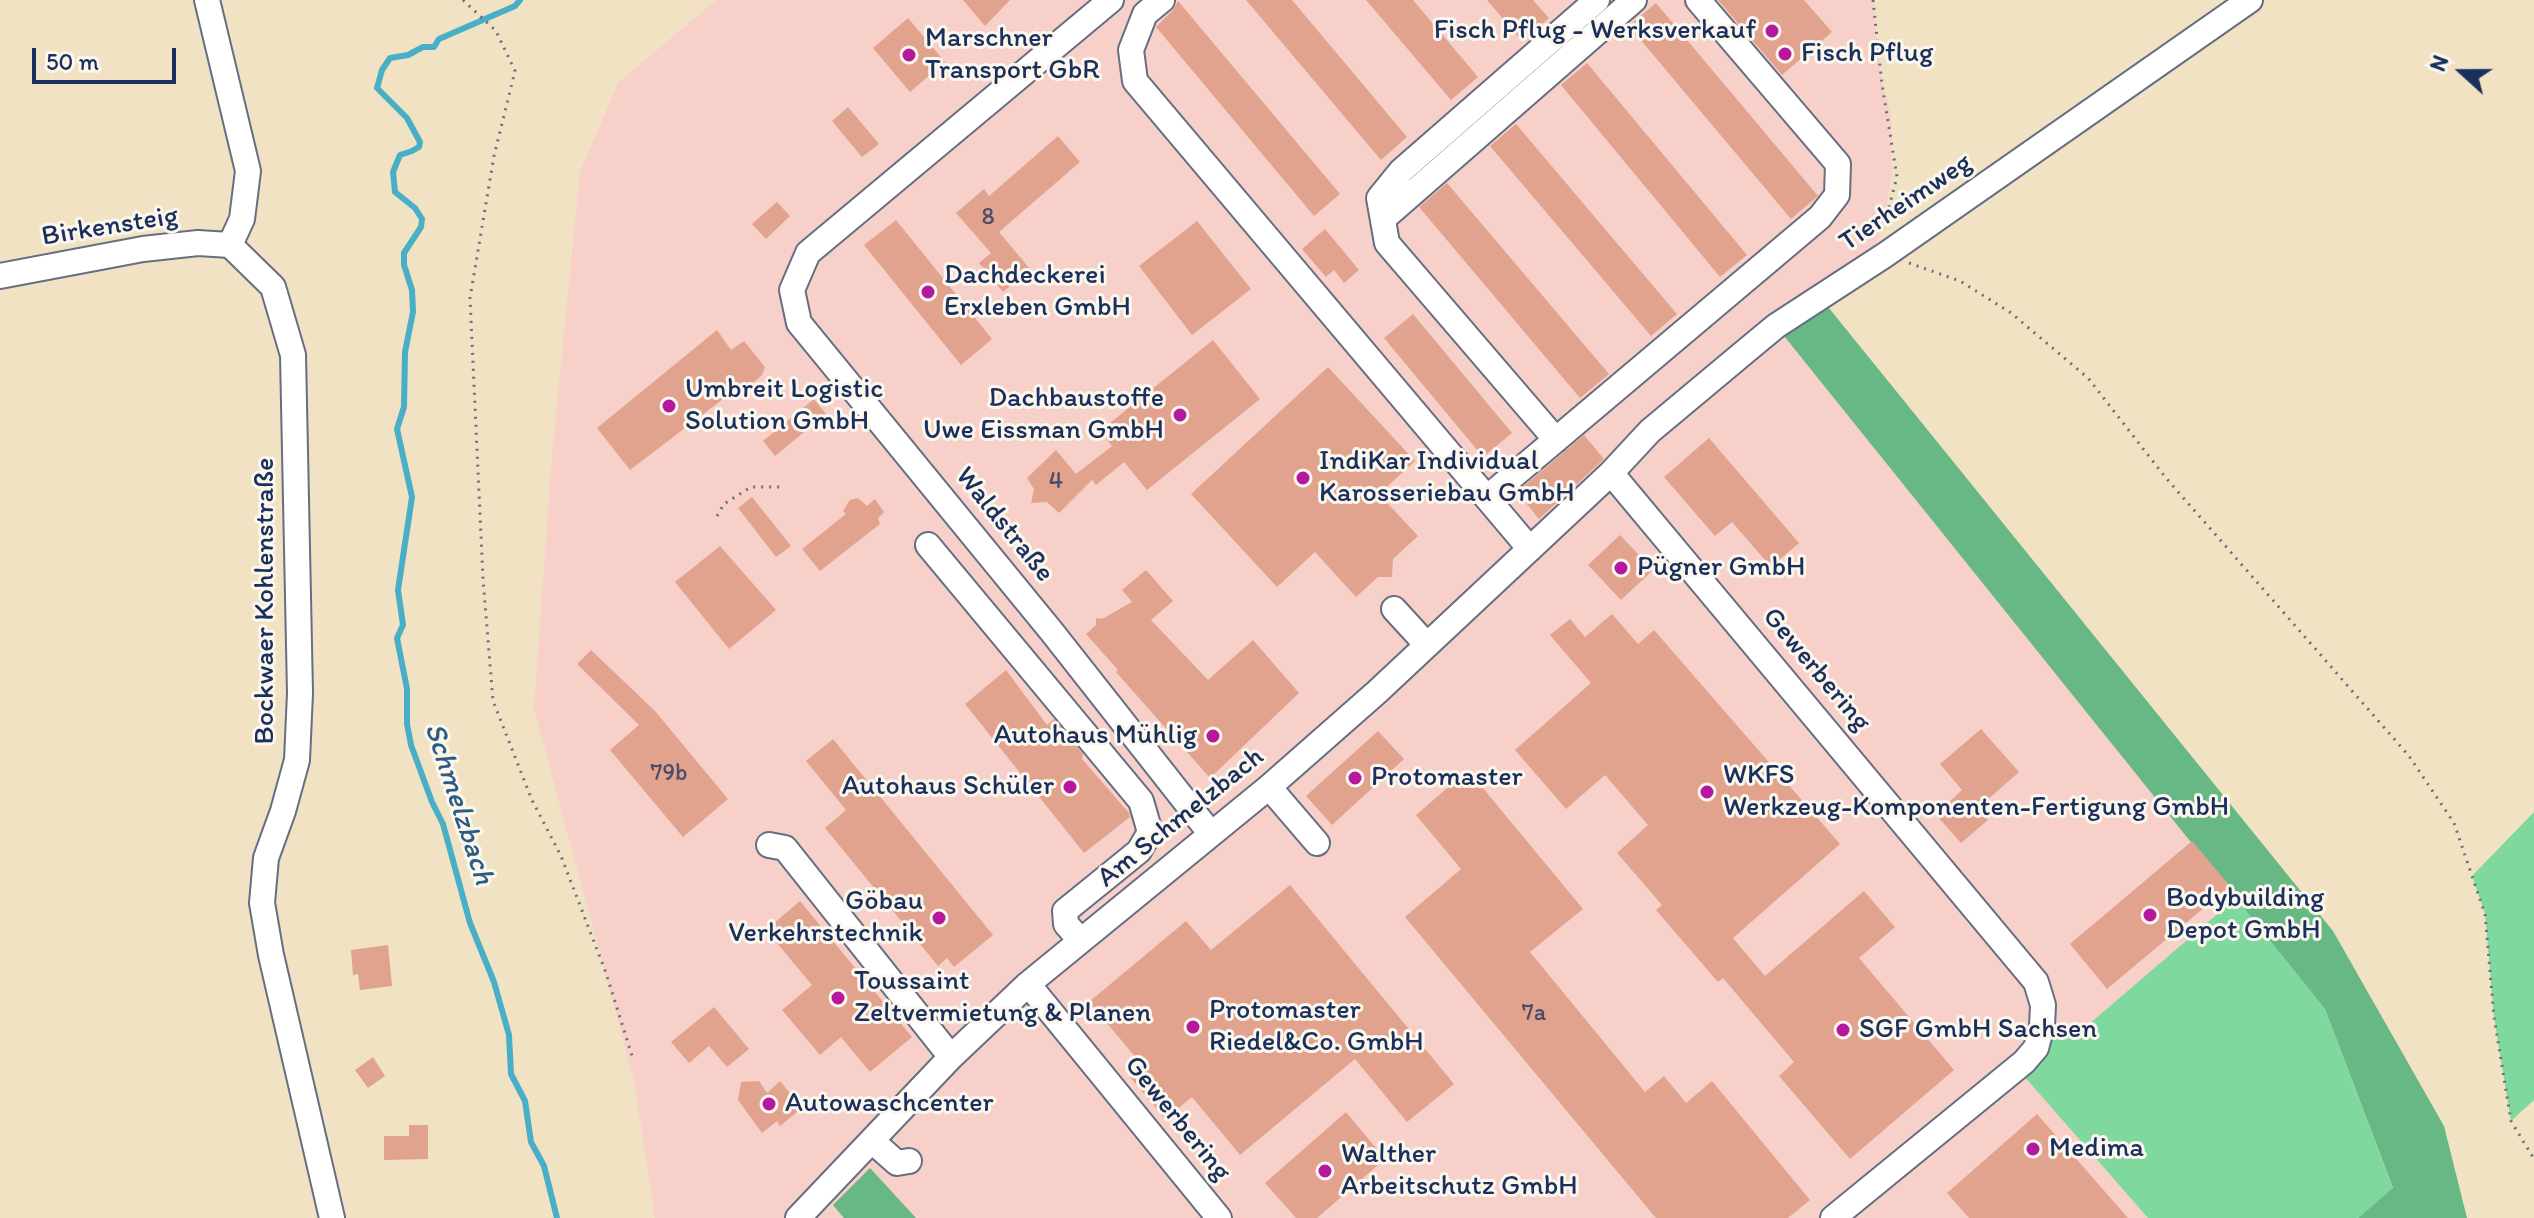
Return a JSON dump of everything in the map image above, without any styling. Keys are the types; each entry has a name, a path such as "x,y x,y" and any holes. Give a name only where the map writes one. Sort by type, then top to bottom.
{"street":[{"path":"207,0 248,171 242,219 230,245"},
{"name":"Waldstraße","path":"1111,0 808,253 792,290 799,323 1052,632 1211,834"},
{"path":"1162,0 1145,14 1131,50 1135,81 1530,549"},
{"path":"1556,440 1387,243 1379,198 1401,171 1597,0"},
{"path":"1383,219 1634,0"},
{"path":"1488,497 1820,217 1837,195 1838,164 1698,0"},
{"name":"Tierheimweg","path":"1611,473 1650,431 1776,326 1885,255 2250,0"},
{"name":"Birkensteig","path":"0,276 143,249 198,243 230,245"},
{"name":"Bockwaer Kohlenstraße","path":"230,245 273,287 293,355 300,693 297,760 266,858 262,903 271,955 332,1218"},
{"name":"Am Schmelzbach","path":"799,1218 951,1057 1028,984 1269,787 1383,700 1427,645 1611,473"},
{"name":"Gewerbering","path":"1611,473 2036,982 2043,1005 2036,1048 2024,1062 1833,1218"},
{"path":"928,545 1141,801 1150,832 1139,851 1065,911 1066,924 1080,940"},
{"path":"1394,609 1427,645"},
{"path":"1269,787 1317,843"},
{"path":"769,845 785,848 951,1057"},
{"name":"Gewerbering","path":"1028,984 1219,1218"},
{"path":"872,1141 897,1163 909,1161"}],"path":[{"path":"463,0 496,31 515,71 494,156 470,298 483,579 493,701 532,800 561,856 606,973 633,1059"},
{"path":"1873,0 1897,177 1883,228 1885,255 1960,281 2011,313 2088,378 2176,490 2409,756 2454,823 2485,914 2494,1017 2511,1121 2534,1159"},
{"path":"717,516 724,504 751,487 781,487"}],"shaded area":[{"path":"716,0 1873,0 1882,84 1891,113 1892,173 1883,228 1875,248 1777,326 2325,1009 2358,1218 655,1218 634,1081 534,709 552,455 580,172 618,83"}],"green space":[{"path":"1820,297 2333,931 2444,1126 2467,1218 2358,1218 2393,1188 2325,1009 1776,326"},
{"path":"2534,812 2534,1100 2511,1121 2494,1017 2485,914 2472,876"},
{"path":"2236,898 2325,1009 2393,1189 2358,1218 2148,1218 2024,1076 2052,1028 2088,1025"},
{"path":"870,1168 916,1218 844,1218 833,1205"}],"building":[{"path":"963,0 1010,0 985,26"},
{"path":"1246,0 1292,0 1407,137 1381,160"},
{"path":"1366,0 1413,0 1478,77 1451,100"},
{"path":"1487,0 1533,0 1549,18 1522,41"},
{"name":"Fisch Pflug","path":"1718,0 1804,0 1832,32 1782,75"},
{"path":"1178,1 1340,194 1314,216 1156,27"},
{"path":"1656,3 1818,196 1791,219 1629,26"},
{"name":"Marschner Transport GbR","path":"908,18 945,62 910,92 873,48"},
{"path":"1587,63 1747,255 1720,277 1561,85"},
{"path":"848,107 879,144 862,157 832,121"},
{"path":"1516,124 1677,314 1651,336 1490,146"},
{"path":"1058,136 1080,162 999,232 1030,269 1003,292 979,263 991,253 956,213 984,189 989,196"},
{"path":"1447,183 1609,374 1580,398 1419,207"},
{"path":"777,202 790,216 766,239 752,224"},
{"name":"Dachdeckerei Erxleben GmbH","path":"896,220 992,339 961,365 864,245"},
{"path":"1197,221 1251,289 1192,335 1139,266"},
{"path":"1325,229 1359,270 1344,283 1334,270 1326,277 1302,249"},
{"path":"1413,314 1512,433 1483,457 1384,338"},
{"name":"Umbreit Logistic Solution GmbH","path":"717,330 731,350 744,341 765,367 762,375 752,384 744,383 630,470 597,428"},
{"name":"Dachbaustoffe Uwe Eissman GmbH","path":"1213,340 1260,399 1147,490 1124,462 1096,485 1092,480 1059,513 1047,502 1031,503 1034,489 1027,478 1056,450 1076,474 1112,446 1100,431"},
{"name":"IndiKar Individual Karosseriebau GmbH","path":"1328,367 1415,461 1379,494 1418,536 1393,559 1392,577 1378,577 1356,597 1315,552 1277,587 1191,494"},
{"path":"814,399 826,414 775,456 763,441"},
{"path":"1584,435 1604,459 1539,519 1517,492"},
{"path":"1709,438 1799,543 1771,567 1732,522 1715,536 1664,477"},
{"path":"752,497 791,546 776,557 738,508"},
{"path":"858,498 867,506 875,499 884,512 878,518 880,524 820,571 802,549 846,514 843,511 850,500"},
{"name":"Pügner GmbH","path":"1620,535 1653,570 1621,600 1588,565"},
{"path":"720,546 776,610 729,649 675,582"},
{"name":"Autohaus Mühlig","path":"1146,570 1173,601 1151,620 1208,680 1253,640 1299,693 1210,778 1086,634 1096,625 1096,618 1102,619 1132,602 1122,590"},
{"name":"WKFS Werkzeug-Komponenten-Fertigung GmbH","path":"1612,614 1638,644 1654,630 1840,844 1733,938 1765,976 1864,891 1895,927 1859,958 1954,1070 1850,1159 1779,1076 1794,1062 1723,978 1718,982 1656,910 1662,905 1617,853 1648,825 1605,775 1566,809 1515,750 1591,683 1550,635 1570,619 1585,637"},
{"path":"591,650 655,711 728,799 683,837 610,750 639,725 577,664"},
{"name":"Autohaus Schüler","path":"1006,670 1047,725 1054,719 1083,754 1082,759 1129,813 1130,817 1084,853 965,704"},
{"path":"1981,729 2019,772 1978,808 1988,820 1961,843 1938,817 1962,790 1940,764"},
{"name":"Protomaster","path":"1378,731 1404,759 1332,825 1306,796"},
{"path":"833,739 993,935 954,967 947,958 938,966 825,828 846,810 806,761"},
{"path":"1468,770 1583,909 1530,952 1645,1092 1664,1076 1686,1103 1712,1081 1810,1200 1788,1218 1656,1218 1405,917 1461,869 1416,815"},
{"name":"Bodybuilding Depot GmbH","path":"2192,841 2230,886 2107,989 2070,944"},
{"path":"1290,885 1454,1084 1407,1122 1355,1059 1240,1155 1192,1097 1165,1119 1130,1077 1143,1066 1089,1002 1186,921 1211,950"},
{"name":"Toussaint Zeltvermietung & Planen","path":"800,901 912,1037 870,1072 841,1037 820,1055 782,1010 812,985 766,930"},
{"path":"388,945 392,986 360,990 358,974 353,975 351,950"},
{"path":"714,1007 749,1049 727,1067 709,1046 689,1063 671,1042"},
{"path":"373,1057 385,1076 368,1088 355,1070"},
{"name":"Autowaschcenter","path":"759,1081 767,1093 780,1081 802,1108 780,1126 777,1121 762,1133 738,1100 741,1082"},
{"name":"Walther Arbeitschutz GmbH","path":"1346,1112 1385,1159 1317,1218 1296,1218 1265,1183"},
{"name":"Medima","path":"2037,1114 2128,1218 1969,1218 1947,1193"},
{"path":"409,1125 428,1125 428,1159 384,1160 384,1136 409,1136"}],"waterway":[{"name":"Schmelzbach","path":"520,0 515,6 439,39 434,47 423,47 408,55 390,58 382,70 377,88 407,118 420,142 419,147 400,155 393,172 395,192 415,208 422,219 421,227 404,253 413,312 405,352 404,407 397,429 412,497 398,590 403,625 397,638 407,689 407,724 411,745 443,824 470,923 494,982 509,1035 511,1074 525,1101 531,1142 544,1166 557,1218"}],"place":[{"name":"Fisch Pflug - Werksverkauf","path":"1772,31"},
{"name":"Fisch Pflug","path":"1785,54"},
{"name":"Marschner Transport GbR","path":"909,55"},
{"name":"Dachdeckerei Erxleben GmbH","path":"928,292"},
{"name":"Umbreit Logistic Solution GmbH","path":"669,406"},
{"name":"Dachbaustoffe Uwe Eissman GmbH","path":"1180,415"},
{"name":"IndiKar Individual Karosseriebau GmbH","path":"1303,478"},
{"name":"Pügner GmbH","path":"1621,568"},
{"name":"Autohaus Mühlig","path":"1213,736"},
{"name":"Protomaster","path":"1355,778"},
{"name":"Autohaus Schüler","path":"1070,787"},
{"name":"WKFS Werkzeug-Komponenten-Fertigung GmbH","path":"1707,792"},
{"name":"Bodybuilding Depot GmbH","path":"2150,915"},
{"name":"Göbau Verkehrstechnik","path":"939,918"},
{"name":"Toussaint Zeltvermietung & Planen","path":"838,998"},
{"name":"Protomaster Riedel&Co. GmbH","path":"1193,1027"},
{"name":"SGF GmbH Sachsen","path":"1843,1030"},
{"name":"Autowaschcenter","path":"769,1104"},
{"name":"Medima","path":"2033,1149"},
{"name":"Walther Arbeitschutz GmbH","path":"1325,1171"}]}
